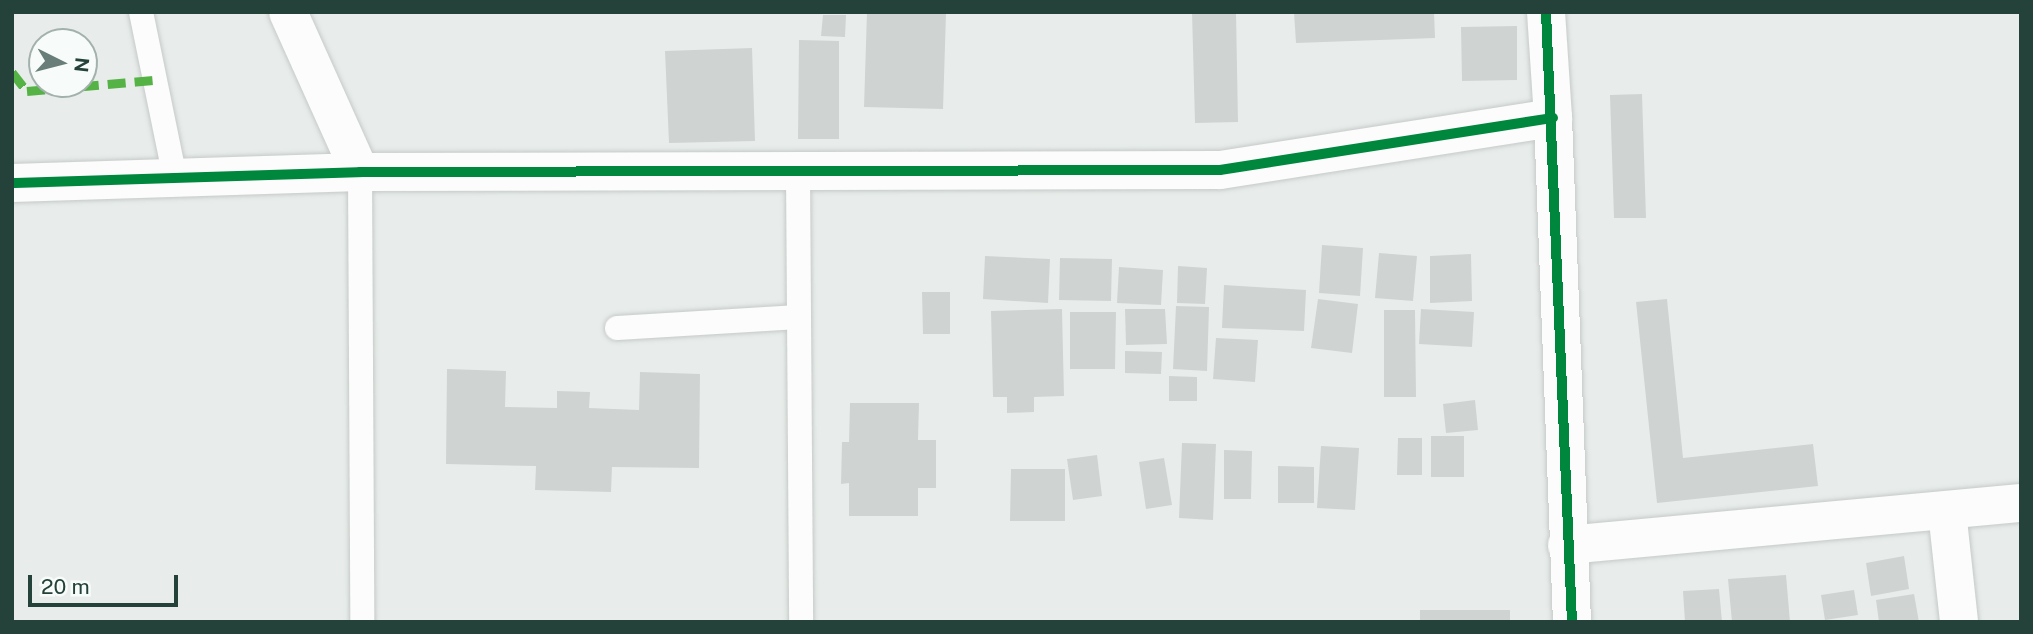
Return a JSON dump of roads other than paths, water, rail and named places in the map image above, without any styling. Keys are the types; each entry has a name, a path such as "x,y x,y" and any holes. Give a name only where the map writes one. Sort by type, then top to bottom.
{"street":[{"path":"288,12 360,172"},
{"path":"1546,12 1553,118 1572,622"},
{"path":"12,183 360,172 1220,170 1553,118"},
{"path":"1567,545 2021,503"},
{"path":"1947,511 1959,622"}],"lane":[{"path":"141,12 175,178"},
{"path":"798,171 801,622"},
{"path":"360,172 362,622"},
{"path":"617,328 799,317"}]}
